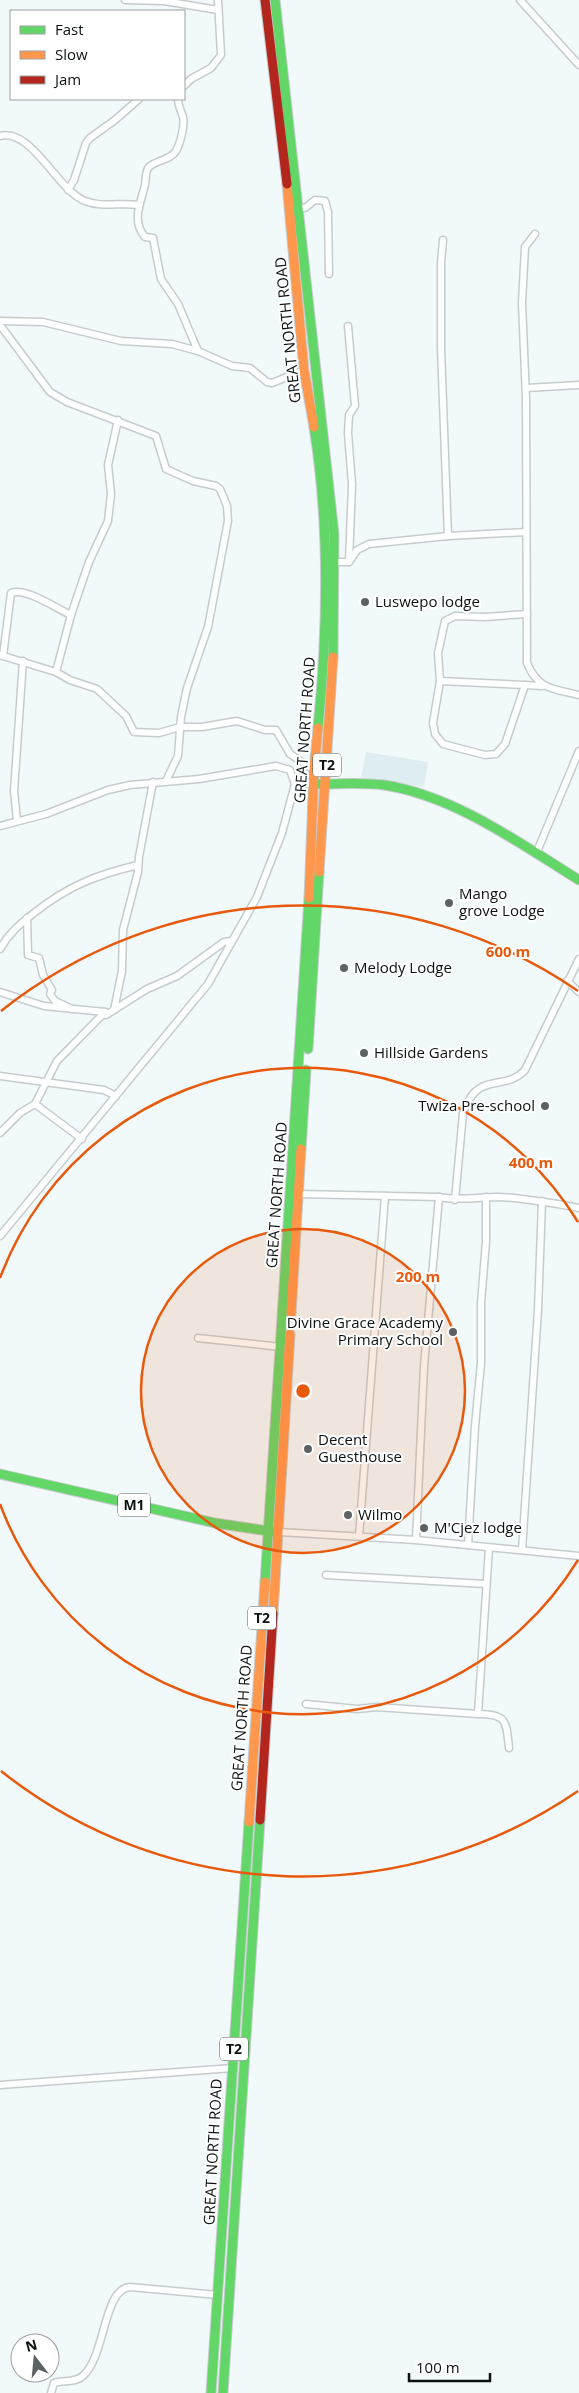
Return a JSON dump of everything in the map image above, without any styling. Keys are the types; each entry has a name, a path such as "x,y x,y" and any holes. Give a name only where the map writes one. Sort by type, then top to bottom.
{"main road":[{"name":"GREAT NORTH ROAD","path":"212,2393 281,1347 312,848 313,784 322,682 326,561 318,454 304,370 294,246 265,0"},
{"name":"GREAT NORTH ROAD","path":"223,2393 335,629 330,486 275,0"},
{"path":"313,784 362,783 391,786 417,793 450,805 579,880"},
{"name":"M1","path":"0,1474 215,1523 279,1532"},
{"path":"227,2167 238,2168"}],"street":[{"path":"125,0 164,1 218,10"},
{"path":"185,85 211,68 221,55 218,0"},
{"path":"521,1 579,65"},
{"path":"68,190 74,180 86,143 138,100"},
{"path":"178,100 184,122 176,150 172,155 153,164 148,170 143,193 138,205 142,233 145,237 153,238 161,279 178,304 198,351"},
{"path":"0,136 10,136 32,148 44,159 49,168 68,190 86,201 112,206 120,203 138,205"},
{"path":"298,208 305,208 315,200 325,201 328,212 329,274"},
{"path":"534,234 527,243 525,252 522,303 526,388 527,663 542,686"},
{"path":"443,240 441,263 441,348 448,536"},
{"path":"0,323 43,322 121,341 172,344 198,351 232,366 250,368 266,382 272,383 304,370"},
{"path":"0,323 50,392 67,402 156,436 166,469 193,480 216,486 220,489 227,506 228,520 225,544 208,627 187,688 180,727 178,756 166,781"},
{"path":"348,326 355,406 349,415 348,433 352,484 349,562"},
{"path":"526,388 579,385"},
{"path":"56,672 71,615 89,562 108,521 111,494 108,465 118,420"},
{"path":"349,562 357,550 369,544 448,536 526,532"},
{"path":"334,562 341,560 349,562"},
{"path":"71,615 36,597 19,592 11,593 1,655 56,672 70,680 98,689 126,716 134,732 159,732 180,727 202,727 237,721 265,730 276,730 290,754 314,770"},
{"path":"526,685 502,749 496,754 485,756 444,744 438,739 433,723 440,681 440,638 443,625 448,618 455,616 485,617 527,614"},
{"path":"17,821 14,791 23,661"},
{"path":"440,681 542,686 579,695"},
{"path":"536,854 577,761 579,751"},
{"path":"0,826 46,814 108,790 153,782 199,779 276,766 290,770 295,784 282,833 257,897 208,984 82,1140 0,1236"},
{"path":"114,1010 122,972 124,930 137,877 153,782"},
{"path":"295,784 313,784"},
{"path":"0,949 13,929 57,895 95,876 138,865"},
{"path":"27,918 28,955 39,958 43,975 52,990 50,994 55,1001 72,1009"},
{"path":"0,992 35,1004 105,1012 106,1015 152,986 176,976 212,949 224,942 231,941"},
{"path":"455,1200 463,1113 467,1101 477,1089 487,1083 509,1080 519,1076 525,1070 579,959"},
{"path":"567,981 579,992"},
{"path":"0,1133 20,1113 35,1104 60,1057 105,1012"},
{"path":"0,1076 46,1084 104,1090 116,1096"},
{"path":"35,1104 82,1140"},
{"path":"298,1194 439,1197 455,1200 486,1197 542,1201 579,1208"},
{"path":"359,1536 385,1196"},
{"path":"416,1540 424,1366 439,1197"},
{"path":"468,1545 481,1363 481,1293 486,1241 486,1197"},
{"path":"522,1550 538,1310 542,1201"},
{"path":"198,1338 281,1347"},
{"path":"279,1532 416,1540 579,1556"},
{"path":"478,1714 489,1548"},
{"path":"326,1575 486,1584"},
{"path":"306,1704 357,1709 377,1707 499,1716 504,1720 510,1748"},
{"path":"0,2085 244,2068"},
{"path":"51,2393 54,2383 77,2380 91,2366 99,2351 104,2327 115,2295 119,2291 130,2287 218,2295"}],"shaded area":[{"path":"366,752 428,762 424,787 361,777"}],"traffic: fast":[{"path":"275,0 334,534 333,657"},
{"path":"314,427 323,502 326,577 324,653 318,728"},
{"path":"319,784 360,783 384,785 436,799 486,823 579,880"},
{"path":"308,1049 319,872"},
{"path":"265,1582 309,898"},
{"path":"301,1149 306,1070"},
{"path":"0,1474 215,1523 275,1532"},
{"path":"223,2393 260,1820"},
{"path":"211,2393 249,1822"}],"traffic: slow":[{"path":"287,184 304,370 314,427"},
{"path":"319,872 333,657"},
{"path":"309,898 314,770 318,728"},
{"path":"291,1313 301,1149"},
{"path":"273,1614 290,1334"},
{"path":"249,1822 265,1582"}],"traffic: jam":[{"path":"265,0 287,184"},
{"path":"260,1820 273,1614"}],"place":[{"name":"Luswepo lodge","path":"365,602"},
{"name":"Mango grove Lodge","path":"449,903"},
{"name":"Melody Lodge","path":"344,968"},
{"name":"Hillside Gardens","path":"364,1053"},
{"name":"Twiza Pre-school","path":"545,1106"},
{"name":"Divine Grace Academy Primary School","path":"453,1332"},
{"name":"Decent Guesthouse","path":"308,1449"},
{"name":"Wilmo","path":"348,1515"},
{"name":"M'Cjez lodge","path":"424,1528"}]}
